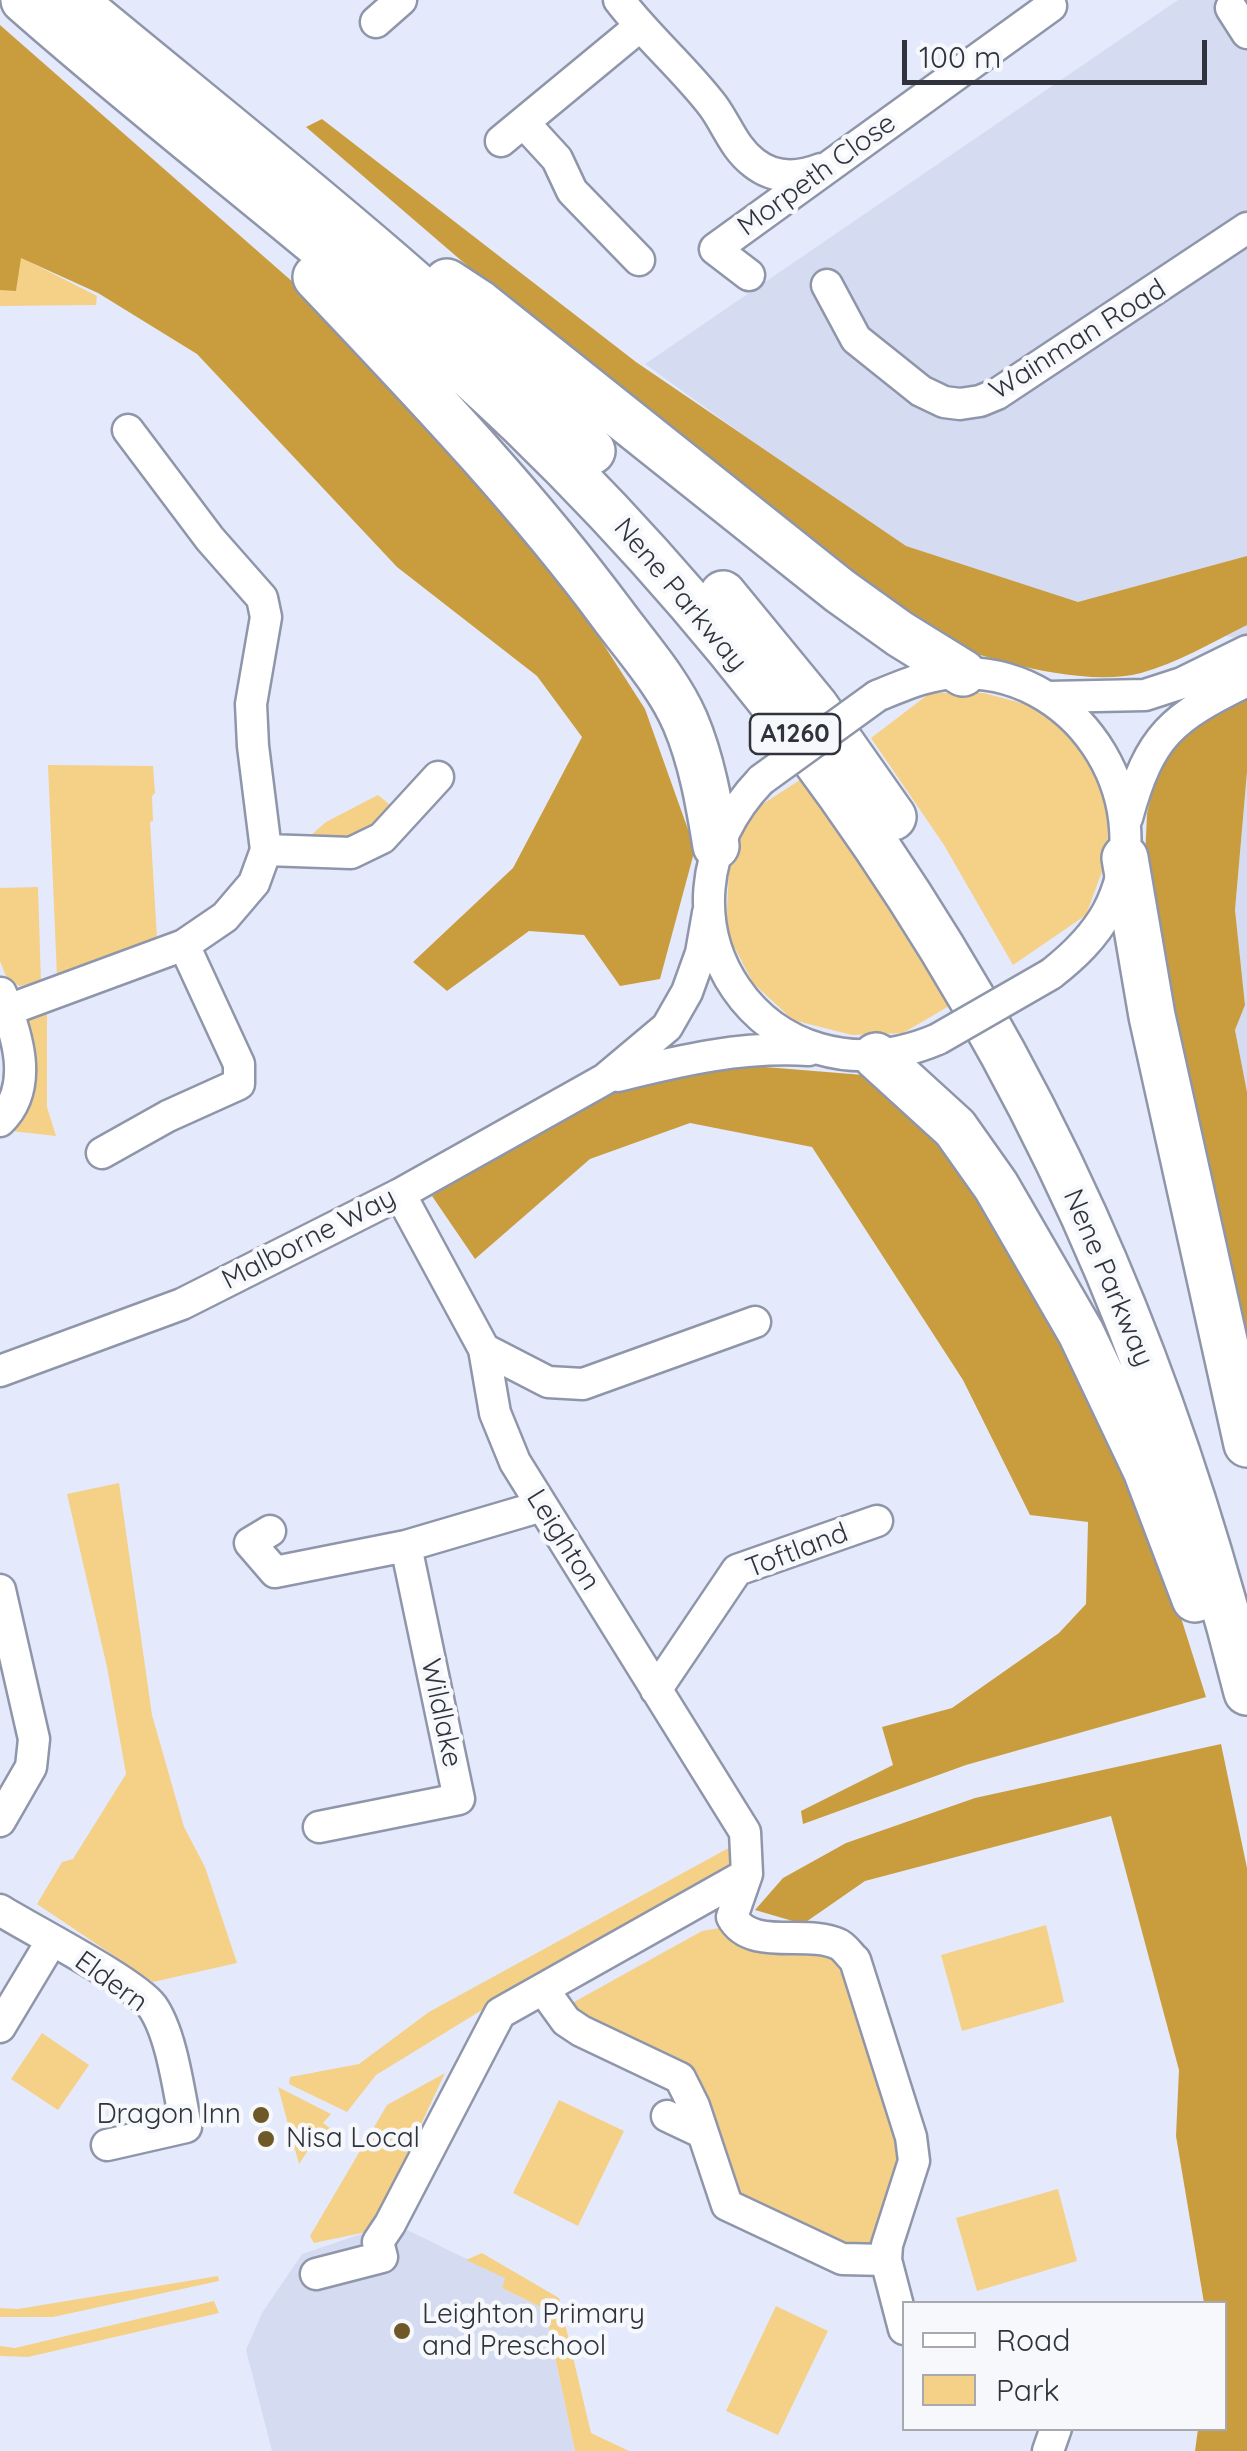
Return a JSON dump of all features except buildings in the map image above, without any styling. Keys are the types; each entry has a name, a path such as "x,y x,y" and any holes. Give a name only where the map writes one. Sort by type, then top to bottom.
{"highway":[{"name":"Nene Parkway","path":"24,0 444,352 618,520 703,617 854,814 937,942 1002,1054 1083,1213 1178,1455 1227,1612 1247,1692"},
{"name":"Nene Parkway","path":"73,0 430,298 546,403 639,500 815,706 880,796 965,928 1029,1039 1112,1203 1208,1442 1247,1573"},
{"path":"180,134 493,466 590,585 683,718 705,783 716,846"},
{"path":"310,196 480,303 840,591 963,672"},
{"path":"1125,840 1152,1016 1247,1444"},
{"path":"876,1056 954,1128 996,1186 1081,1333 1146,1470 1214,1648 1247,1720"}],"street":[{"path":"376,22 401,0"},
{"path":"618,0 716,110 731,139 753,163 776,175 804,176 828,166"},
{"name":"Morpeth Close","path":"748,275 715,249 1053,9"},
{"path":"639,27 513,132 557,159 572,191 639,260"},
{"name":"Wainman Road","path":"827,285 856,340 921,391 944,402 960,404 997,394 1247,228"},
{"path":"0,1120 13,1108 23,1072 4,1000 184,945 225,917 254,882 266,850 252,746 251,704 266,616 262,598 200,549 128,430"},
{"path":"1048,698 1145,695 1182,684 1247,651"},
{"path":"823,1051 767,1022 744,1000 720,959 708,913 709,879 716,846 742,799 877,696 918,678 963,672 1008,679 1048,698 1073,716 1102,752 1120,793 1125,840"},
{"name":"Malborne Way","path":"605,1079 714,1053 768,1048 876,1056 898,1054 938,1040 1051,974 1092,936 1118,886 1136,785 1150,752 1178,720 1247,681"},
{"path":"266,850 351,852 382,838 438,777"},
{"name":"Malborne Way","path":"0,1371 182,1304 400,1194 605,1079 667,1027 687,992 701,953 708,913"},
{"path":"102,1153 168,1116 239,1084 239,1064 184,945"},
{"name":"Leighton","path":"400,1194 484,1349 495,1413 516,1462 745,1832 747,1874 732,1918 735,1924 751,1934 838,1944 855,1960 914,2161 887,2245 886,2260 902,2321"},
{"path":"484,1349 548,1382 582,1384 755,1322"},
{"path":"270,1531 250,1543 275,1572 406,1546 542,1506"},
{"name":"Toftland","path":"656,1690 738,1570 877,1521"},
{"name":"Wildlake","path":"319,1828 459,1799 406,1546"},
{"path":"0,1590 34,1740 32,1767 0,1821"},
{"path":"316,2274 382,2258 378,2242 500,2013 747,1874"},
{"name":"Eldern","path":"0,1910 120,1981 152,2006 172,2055 186,2127 107,2145"},
{"name":"Eldern","path":"0,2027 51,1942"},
{"path":"543,1989 566,2022 680,2078 694,2106 728,2205 842,2260 886,2260"},
{"path":"667,2116 703,2134"}],"shaded area":[{"path":"1178,0 1247,0 1247,640 1065,607 908,554 645,364"},
{"path":"0,25 376,355 550,561 645,709 695,849 660,979 620,986 584,935 529,931 447,991 413,962 513,868 582,737 537,676 397,567 197,354 98,293 21,258 16,291 0,290"},
{"path":"322,119 636,362 906,546 1078,602 1247,556 1247,625 1168,664 1116,677 1030,668 921,635 614,392 306,127"},
{"path":"1247,688 1247,772 1235,910 1245,1005 1235,1030 1247,1092 1247,1403 1214,1249 1145,858 1147,814 1161,752"},
{"path":"1247,772 1247,1092 1235,1030 1245,1005 1235,910"},
{"path":"728,1064 888,1077 995,1210 1130,1456 1206,1697 966,1765 803,1824 801,1811 893,1765 882,1727 952,1708 1059,1633 1086,1604 1088,1522 1030,1515 963,1380 812,1147 690,1123 590,1159 475,1259 432,1196 584,1101"},
{"path":"1221,1744 1247,1868 1247,2451 1195,2451 1198,2431 1227,2431 1227,2301 1204,2301 1176,2136 1179,2070 1111,1816 865,1881 803,1924 755,1910 783,1878 846,1843 975,1798"},
{"name":"Leighton Primary and Preschool","path":"401,2227 506,2278 502,2288 545,2309 575,2451 272,2451 246,2350 262,2313 302,2254 370,2231"}],"green space":[{"path":"20,257 97,296 96,305 0,306 0,290 16,290"},
{"path":"930,693 984,693 1043,709 1083,746 1109,797 1107,858 1086,915 1013,965 944,845 871,738"},
{"path":"48,765 153,766 155,793 150,822 157,938 57,977"},
{"path":"806,776 956,1002 903,1033 852,1035 793,1020 753,983 726,931 729,870 749,813"},
{"path":"378,795 389,804 385,820 354,838 309,837 326,822"},
{"path":"38,887 41,982 19,986 6,976 0,961 0,888"},
{"path":"47,1013 47,1107 56,1136 11,1131 33,1079 24,1022"},
{"path":"119,1483 152,1715 184,1827 205,1867 237,1963 153,1982 37,1904 62,1862 73,1859 126,1774 107,1667 67,1494"},
{"path":"734,1845 737,1873 557,1964 376,2075 347,2112 289,2084 290,2077 359,2064 429,2012"},
{"path":"1046,1925 1064,2002 962,2031 941,1955"},
{"path":"726,1927 841,1954 900,2146 900,2167 875,2238 860,2250 839,2251 735,2200 703,2098 565,2007 702,1931"},
{"path":"42,2033 89,2065 58,2110 11,2079"},
{"path":"445,2073 371,2231 314,2243 310,2236 387,2105"},
{"path":"278,2087 331,2114 323,2123 335,2132 323,2150 313,2143 299,2164"},
{"path":"559,2100 624,2131 578,2226 513,2193"},
{"path":"1058,2189 1077,2261 977,2291 956,2218"},
{"path":"482,2253 559,2298 591,2433 629,2451 575,2451 545,2309 502,2288 505,2278 466,2260"},
{"path":"218,2276 219,2281 53,2317 0,2317 0,2308 18,2309"},
{"path":"214,2301 219,2313 28,2357 0,2356 0,2346 15,2348"},
{"path":"776,2306 828,2331 778,2435 726,2411"}],"place":[{"name":"Dragon Inn","path":"261,2115"},
{"name":"Nisa Local","path":"266,2139"},
{"name":"Leighton Primary and Preschool","path":"402,2331"}]}
